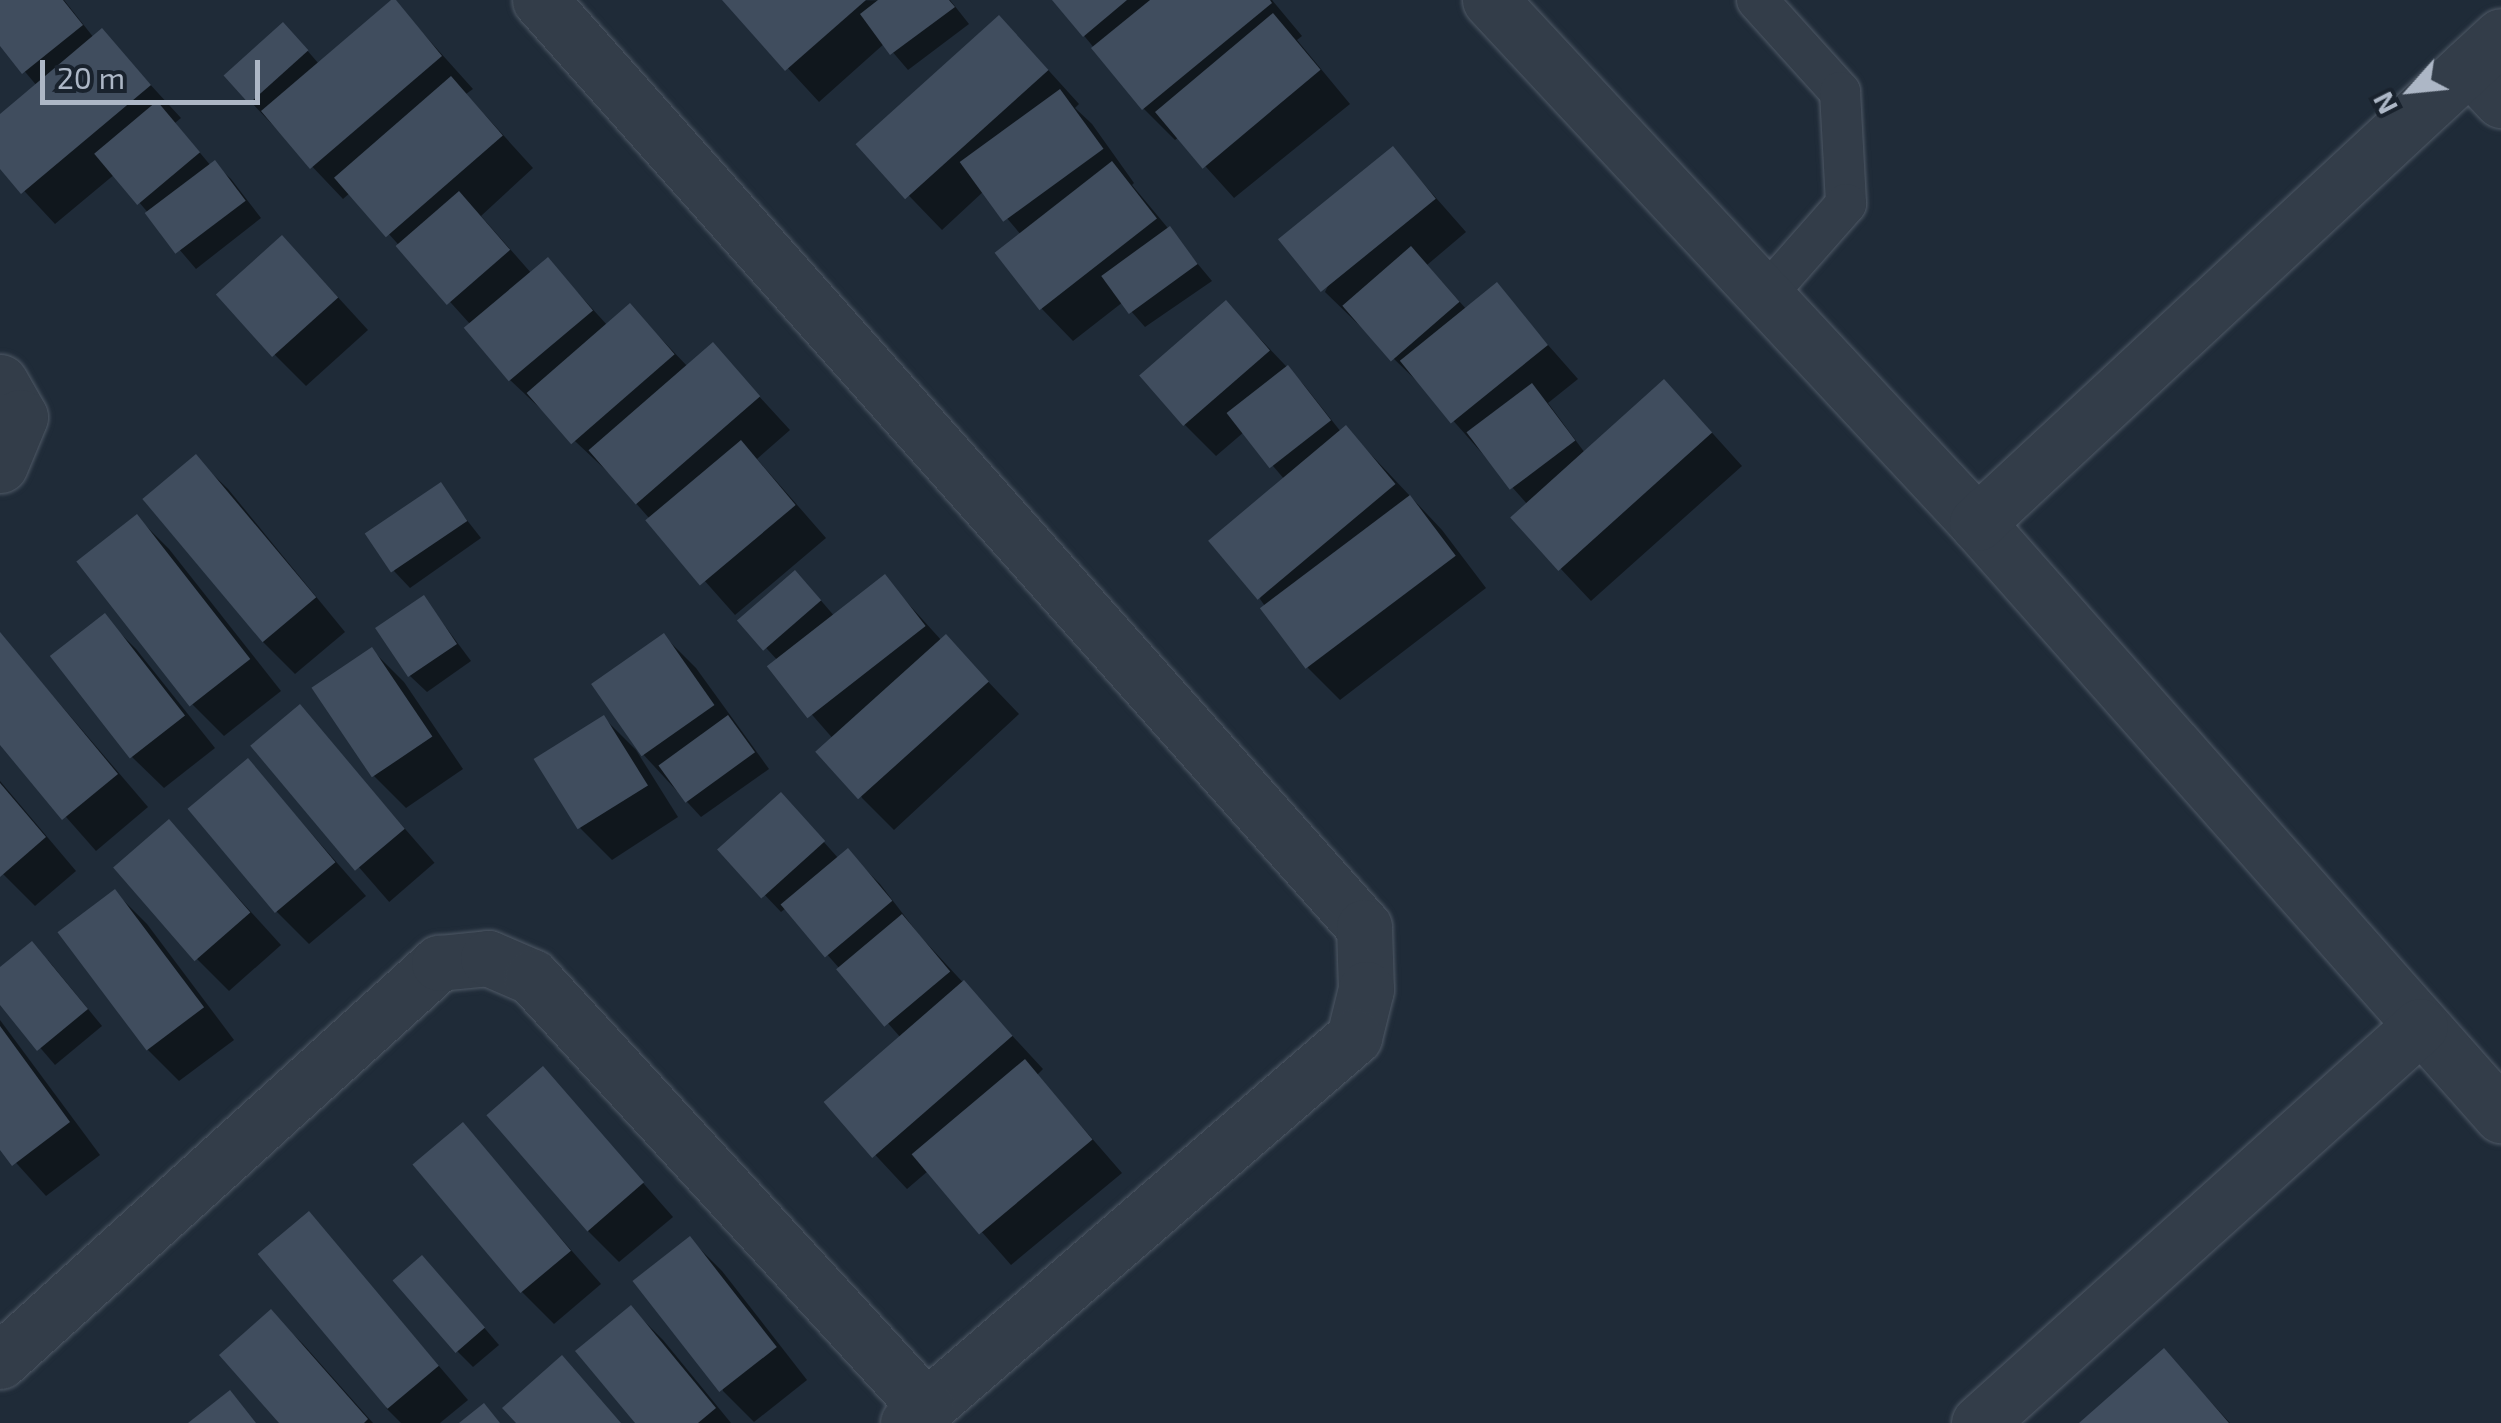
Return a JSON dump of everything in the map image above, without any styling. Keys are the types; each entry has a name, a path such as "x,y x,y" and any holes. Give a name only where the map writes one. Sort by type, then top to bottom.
{"street":[{"path":"0,1362 439,964 488,958 532,977 917,1415 1354,1037 1366,990 1364,928 540,0"},
{"path":"1490,0 1977,523 2501,1114"},
{"path":"1977,523 2490,68"},
{"path":"0,382 20,417 0,465"},
{"path":"1979,1423 2420,1026"}],"lane":[{"path":"1757,0 1840,92 1846,204 1765,296"}],"building":[{"path":"0,0 63,0 83,25 22,74 0,46"},
{"path":"391,0 396,0 442,56 310,169 261,111"},
{"path":"722,0 866,0 785,71"},
{"path":"878,0 949,0 955,7 890,55 860,14"},
{"path":"1052,0 1127,0 1083,37"},
{"path":"1150,0 1272,3 1142,110 1091,48"},
{"path":"1273,13 1321,70 1203,169 1155,112"},
{"path":"999,15 1049,70 905,199 856,144"},
{"path":"283,22 308,50 249,104 224,76"},
{"path":"102,28 151,85 21,194 0,169 0,114"},
{"path":"451,76 503,136 386,237 334,178"},
{"path":"1060,89 1103,149 1003,222 960,162"},
{"path":"157,101 200,152 137,205 94,154"},
{"path":"1393,146 1436,199 1321,292 1278,239"},
{"path":"215,160 246,201 175,254 145,213"},
{"path":"1112,161 1157,219 1040,310 995,253"},
{"path":"459,191 510,250 447,305 396,246"},
{"path":"1170,226 1198,264 1129,314 1101,276"},
{"path":"282,235 338,297 272,357 216,295"},
{"path":"1411,246 1460,302 1391,362 1342,306"},
{"path":"548,257 593,311 509,381 464,328"},
{"path":"1497,282 1548,345 1451,424 1400,361"},
{"path":"1226,300 1270,351 1183,426 1139,375"},
{"path":"630,303 675,354 571,444 527,393"},
{"path":"713,342 760,396 636,505 588,450"},
{"path":"1288,365 1331,420 1270,468 1227,413"},
{"path":"1664,379 1712,433 1558,571 1510,518"},
{"path":"1532,383 1575,441 1510,490 1467,432"},
{"path":"1346,425 1395,484 1258,600 1208,541"},
{"path":"741,440 796,505 700,585 645,520"},
{"path":"196,454 316,597 263,642 142,499"},
{"path":"441,482 467,521 391,572 365,533"},
{"path":"1410,495 1456,556 1306,669 1260,608"},
{"path":"137,514 250,659 190,706 76,561"},
{"path":"795,570 821,600 763,651 737,621"},
{"path":"885,574 926,626 807,718 767,666"},
{"path":"424,595 457,644 408,677 375,628"},
{"path":"105,613 185,715 130,759 50,656"},
{"path":"0,632 118,774 62,820 0,745"},
{"path":"664,633 714,705 642,756 591,684"},
{"path":"946,634 989,682 858,799 815,752"},
{"path":"372,647 432,737 372,777 311,688"},
{"path":"300,704 405,829 355,871 250,746"},
{"path":"604,715 648,785 578,829 534,759"},
{"path":"728,715 755,752 685,803 658,766"},
{"path":"248,758 335,862 275,913 187,809"},
{"path":"0,783 46,837 0,877"},
{"path":"781,792 825,841 761,899 717,850"},
{"path":"169,819 250,913 195,961 113,868"},
{"path":"848,848 892,901 825,957 781,905"},
{"path":"115,889 204,1007 147,1051 57,932"},
{"path":"902,914 950,971 884,1027 836,969"},
{"path":"32,941 88,1009 37,1051 0,1005 0,967"},
{"path":"964,980 1013,1036 872,1158 824,1102"},
{"path":"0,1026 70,1122 12,1166 0,1150"},
{"path":"1025,1059 1092,1139 979,1235 912,1154"},
{"path":"543,1066 644,1182 587,1231 486,1115"},
{"path":"463,1122 571,1251 520,1293 412,1164"},
{"path":"309,1211 439,1366 388,1409 258,1254"},
{"path":"690,1236 777,1347 719,1392 632,1281"},
{"path":"422,1255 485,1327 456,1353 393,1281"},
{"path":"631,1305 716,1408 698,1423 635,1423 575,1351"},
{"path":"271,1309 368,1419 364,1423 279,1423 219,1355"},
{"path":"2164,1348 2229,1423 2079,1423"},
{"path":"562,1355 621,1423 516,1423 502,1408"},
{"path":"230,1390 256,1423 188,1423"},
{"path":"484,1403 500,1423 459,1423"}]}
